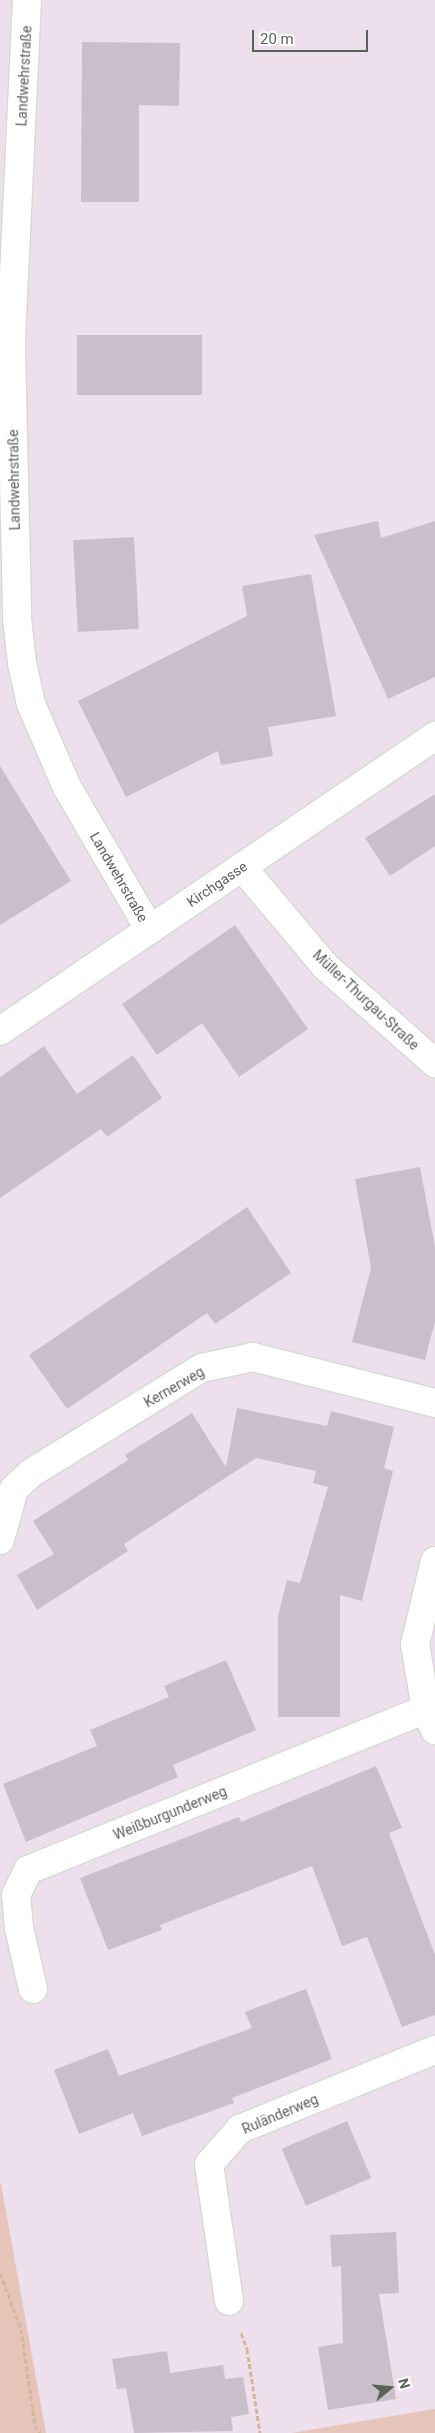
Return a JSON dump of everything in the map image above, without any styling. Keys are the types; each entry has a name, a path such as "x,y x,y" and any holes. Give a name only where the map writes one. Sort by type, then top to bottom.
{"street":[{"name":"Landwehrstraße","path":"27,0 6,348 17,619 22,663 31,704 67,787 150,930"},
{"name":"Kirchgasse","path":"0,1031 435,736"},
{"name":"Müller-Thurgau-Straße","path":"242,867 325,966 435,1063"},
{"name":"Kernerweg","path":"0,1540 14,1489 31,1473 202,1368 253,1357 435,1403"},
{"path":"430,1720 415,1644 435,1561"},
{"name":"Weißburgunderweg","path":"33,1989 19,1928 16,1895 28,1870 430,1720"},
{"name":"Ruländerweg","path":"229,2301 209,2164 240,2129 435,2050"}],"path":[{"path":"0,2273 21,2329 35,2425 40,2433"},
{"path":"229,2301 247,2349 260,2433"}],"shaded area":[{"path":"1,2184 46,2433 0,2433"},
{"path":"435,2409 435,2433 292,2433"}],"building":[{"path":"82,42 180,43 179,106 139,105 139,202 81,202"},
{"path":"77,335 202,335 202,395 77,395"},
{"path":"378,521 381,538 435,521 435,677 388,699 314,535"},
{"path":"134,537 139,629 78,632 73,540"},
{"path":"311,574 336,716 268,727 273,756 221,765 218,751 126,797 78,701 247,616 242,586"},
{"path":"0,766 71,881 0,925"},
{"path":"435,794 435,846 390,876 365,838"},
{"path":"235,925 308,1029 239,1077 202,1023 157,1055 122,1004"},
{"path":"44,1046 77,1094 133,1055 162,1098 107,1137 101,1129 0,1198 0,1077"},
{"path":"420,1167 435,1247 435,1321 425,1360 352,1342 371,1268 355,1179"},
{"path":"247,1207 291,1273 215,1324 207,1313 67,1409 29,1355"},
{"path":"237,1408 327,1426 331,1411 394,1427 384,1468 393,1471 362,1601 340,1595 340,1717 278,1717 278,1616 287,1580 300,1583 328,1487 313,1483 316,1471 256,1458 124,1544 128,1551 37,1610 17,1575 54,1554 33,1521 128,1460 125,1455 192,1413 226,1467"},
{"path":"226,1660 256,1730 173,1765 178,1777 26,1842 3,1784 97,1746 90,1730 169,1697 164,1686"},
{"path":"376,1766 402,1828 389,1833 435,1955 435,2015 402,2027 367,1937 342,1946 312,1866 160,1925 162,1930 108,1950 80,1878 239,1817 241,1822"},
{"path":"306,1989 332,2059 232,2098 234,2103 142,2136 133,2113 79,2134 54,2070 108,2049 119,2076 252,2028 245,2012"},
{"path":"347,2121 371,2178 306,2206 282,2149"},
{"path":"396,2232 399,2293 379,2294 396,2399 328,2410 318,2347 343,2343 341,2266 332,2267 330,2235"},
{"path":"167,2351 170,2373 223,2365 225,2379 243,2377 249,2414 231,2417 233,2431 134,2433 126,2388 117,2389 112,2359"}]}
